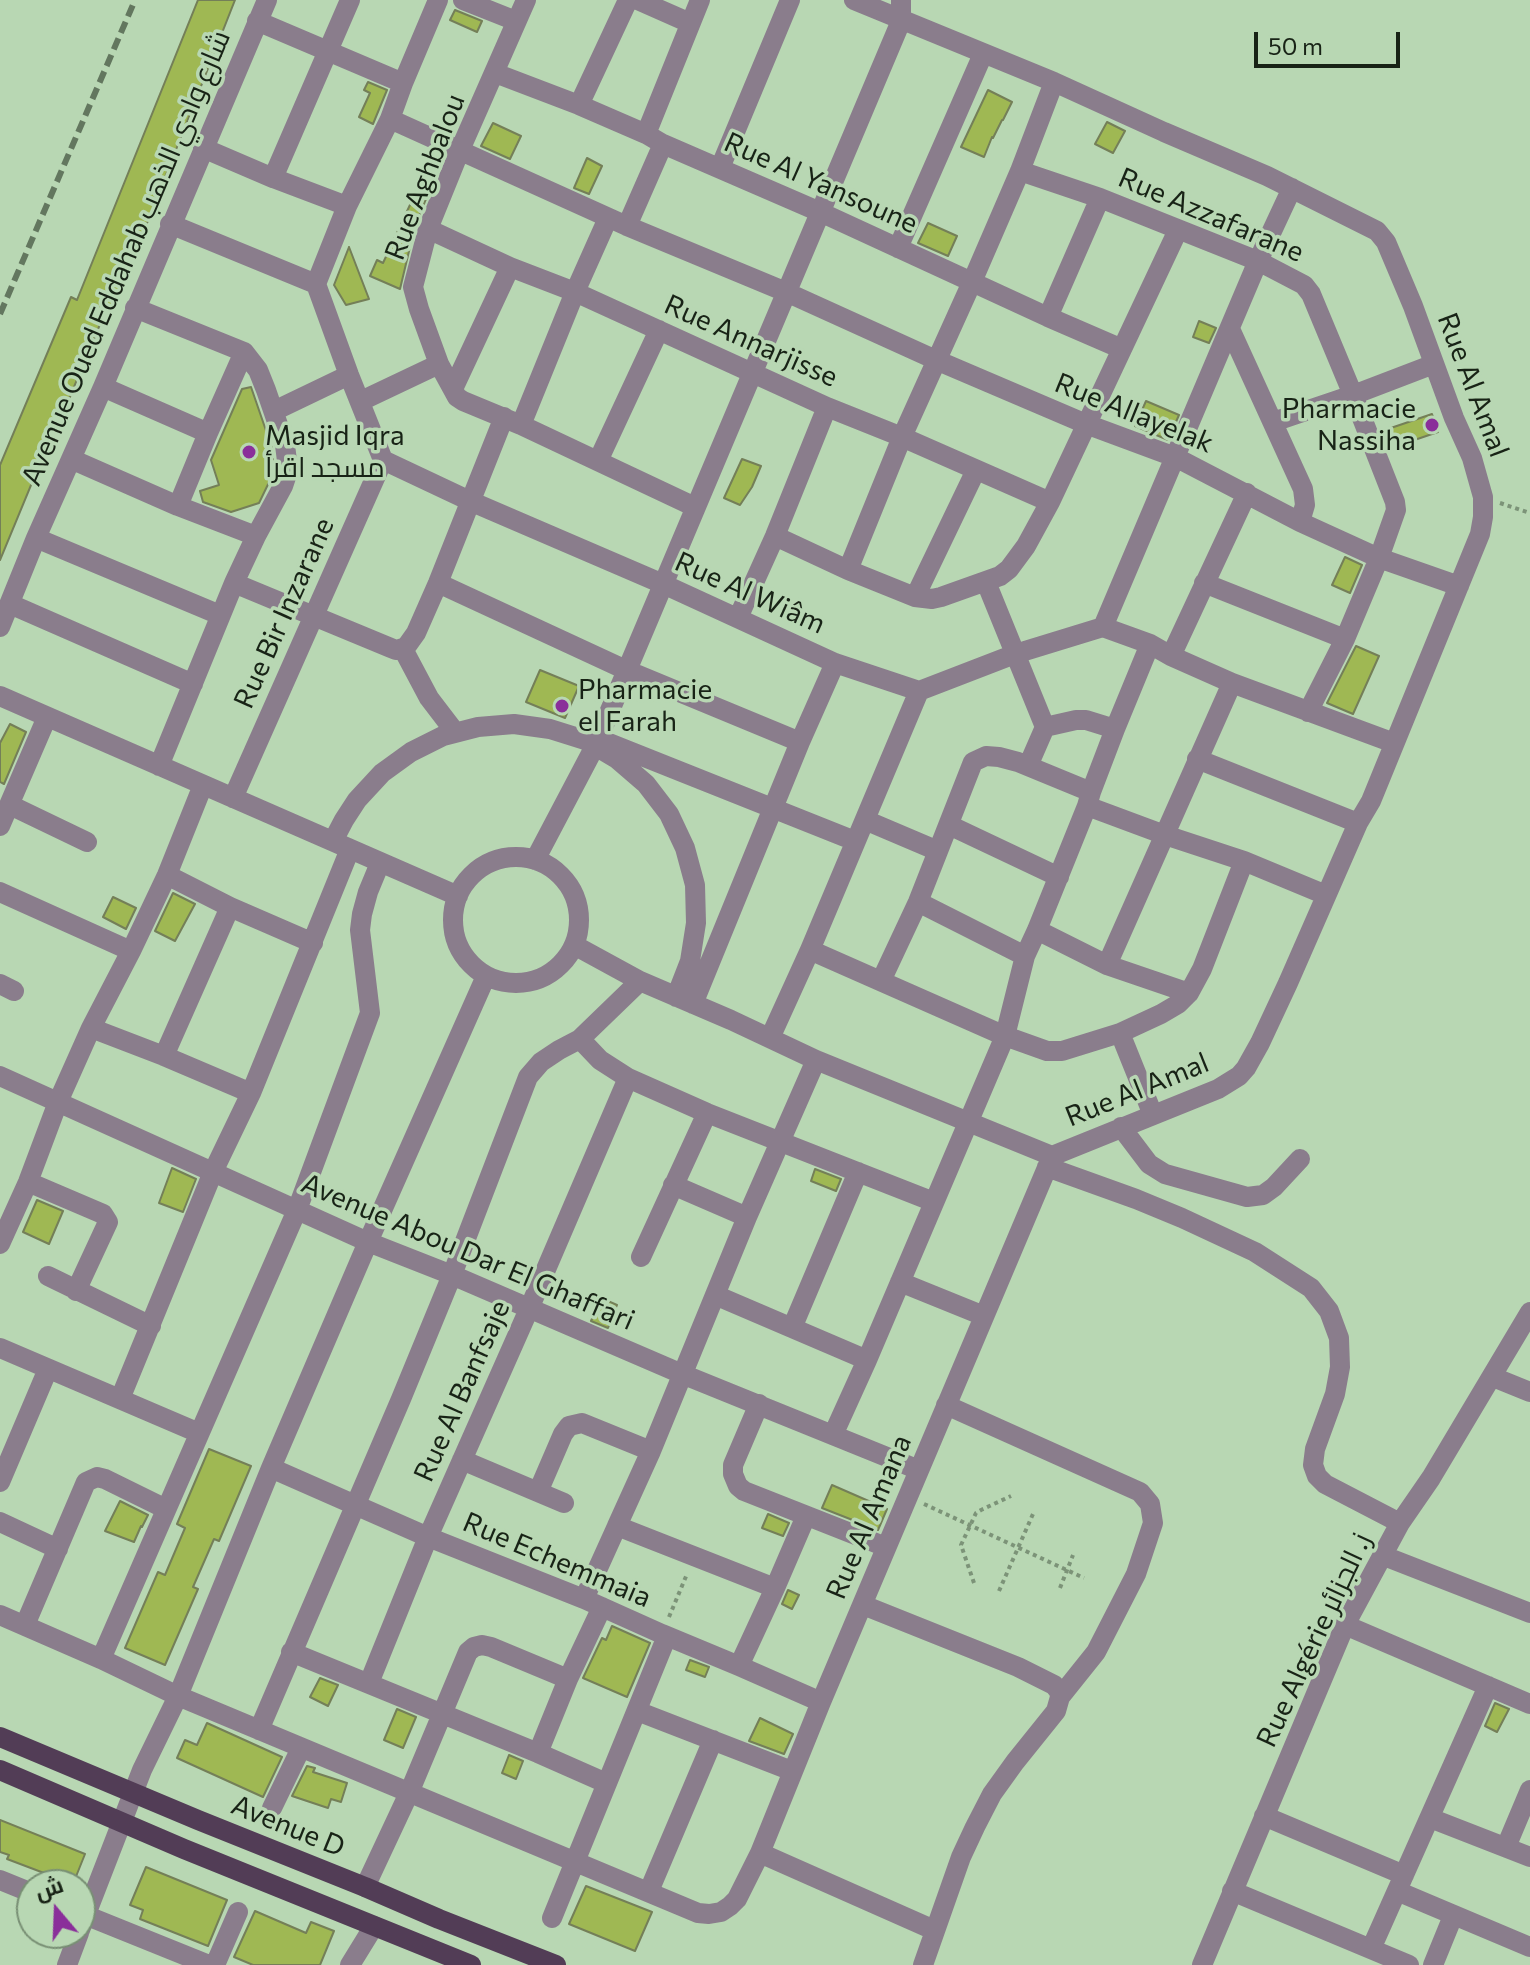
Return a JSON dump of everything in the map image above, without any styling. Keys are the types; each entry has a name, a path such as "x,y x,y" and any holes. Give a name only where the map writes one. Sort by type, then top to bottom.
{"main road":[{"name":"Avenue D","path":"0,1737 556,1965"},
{"path":"0,1770 471,1965"}],"street":[{"name":"Avenue Oued Eddahab شارع وادي الذهب","path":"0,627 267,0"},
{"path":"273,178 350,0"},
{"path":"383,460 316,284 347,206 390,119 438,0"},
{"path":"463,0 516,21"},
{"name":"Rue Aghbalou","path":"526,0 428,229 413,287 419,309 439,364 457,397 695,507"},
{"path":"579,105 628,0"},
{"path":"638,0 690,23"},
{"path":"234,583 391,648 403,649 413,639 470,501 575,292 618,222 655,139 690,23 700,0"},
{"path":"720,168 790,0"},
{"name":"Rue Al Amal","path":"854,0 901,10 983,54 1267,176 1377,231 1386,242 1395,263 1472,458 1483,497 1480,534 1371,801 1358,823 1246,1068 1218,1089 1121,1127 1049,1161"},
{"path":"535,860 596,742 820,212 901,10"},
{"path":"257,21 403,83"},
{"path":"898,248 983,54"},
{"name":"Rue Al Yansoune","path":"495,73 579,105 1122,349"},
{"path":"848,570 902,437 1020,171 1054,82"},
{"name":"Rue Allayelak","path":"390,119 936,360 1086,424 1175,457 1300,522 1379,558 1459,586"},
{"path":"203,148 347,206"},
{"name":"Rue Azzafarane","path":"1020,171 1100,198 1258,261 1308,289 1353,395 1396,510 1345,639 1308,712"},
{"path":"1103,627 1292,188"},
{"path":"1048,317 1100,198"},
{"path":"170,224 316,284"},
{"name":"Rue Annarjisse","path":"428,229 827,407 1050,502"},
{"path":"775,536 915,597 941,597 1000,576 1026,546 1050,502 1178,230"},
{"path":"453,389 510,267"},
{"path":"135,308 244,352 258,370 274,411 285,445 287,474 234,583 159,766"},
{"path":"1230,329 1303,489 1305,505 1300,522"},
{"path":"598,461 659,330"},
{"path":"178,506 244,352"},
{"path":"361,401 439,364"},
{"path":"1273,422 1434,364"},
{"path":"274,411 349,375"},
{"path":"103,387 208,433"},
{"path":"738,618 827,407"},
{"path":"71,459 256,536"},
{"name":"Rue Al Wiâm","path":"383,460 835,663 919,691"},
{"name":"Rue Bir Inzarane","path":"233,798 383,460"},
{"path":"915,597 976,470"},
{"path":"1171,656 1247,493"},
{"path":"36,538 220,615"},
{"path":"986,582 1045,727 1028,766"},
{"path":"438,583 626,670 800,742"},
{"path":"1204,583 1345,639"},
{"path":"10,604 193,684"},
{"path":"770,1038 919,691 1015,654 1103,627 1150,644 1232,683 1394,743"},
{"path":"833,1435 1005,1036 1025,956 1150,644"},
{"path":"403,649 429,698 455,732"},
{"path":"685,1000 773,809 835,663"},
{"path":"1107,965 1232,683"},
{"path":"0,696 458,896"},
{"path":"0,826 47,717"},
{"path":"1045,727 1086,720 1115,729"},
{"path":"120,1399 213,1172 251,1093 313,943 342,845 344,820 357,800 400,758 455,732 490,725 527,725 596,742 855,841"},
{"path":"596,742 654,793 675,825 689,860 696,898 696,923 685,1000"},
{"path":"881,981 918,902 973,762 980,758 993,756 1028,766 1165,835 1244,861 1326,895"},
{"path":"1197,759 1358,823"},
{"path":"0,1244 28,1182 58,1102 167,875 203,785"},
{"path":"10,805 87,842"},
{"path":"865,820 938,851"},
{"path":"949,825 1059,877"},
{"path":"515,857 535,860 562,876 576,899 579,925 574,945 559,967 537,980 500,982 470,964 456,942 453,916 458,896 472,875 489,863 515,857"},
{"path":"810,950 1005,1036 1047,1051 1077,1048 1161,1014 1189,993 1202,969 1244,861"},
{"path":"101,1659 297,1210 370,1013 360,930 368,892 380,863"},
{"path":"167,875 230,907 313,943"},
{"path":"0,892 131,951"},
{"path":"918,902 1025,956"},
{"path":"164,1056 230,907"},
{"path":"1037,930 1107,965 1189,993"},
{"path":"574,945 640,981 816,1060 968,1122 1255,1252 1311,1288 1329,1311 1339,1338 1340,1367 1335,1394 1315,1449 1313,1465 1317,1476 1325,1484 1400,1523"},
{"path":"96,1886 142,1770 178,1696 271,1468 486,976"},
{"path":"259,1730 401,1399 528,1077 541,1062 580,1039 640,981"},
{"path":"91,1028 251,1093"},
{"path":"1120,1033 1153,1115"},
{"path":"580,1039 600,1060 628,1078 707,1113 934,1202"},
{"path":"538,1753 568,1679 617,1526 816,1060"},
{"name":"Avenue Abou Dar El Ghaffari","path":"0,1076 368,1242 919,1470"},
{"name":"Rue Al Banfsaje","path":"369,1683 428,1537 628,1078"},
{"path":"641,1257 707,1113"},
{"path":"1121,1127 1149,1164 1165,1174 1247,1197 1263,1195 1300,1159"},
{"name":"Rue Al Amana","path":"649,1891 698,1913 709,1914 721,1912 737,1899 760,1853 1049,1161"},
{"path":"1136,1199 1149,1164"},
{"path":"792,1328 858,1172"},
{"path":"28,1182 103,1214 108,1222 76,1291"},
{"path":"673,1185 747,1217"},
{"path":"48,1276 151,1326"},
{"path":"900,1282 984,1316"},
{"path":"715,1295 867,1360"},
{"name":"Rue Algérie ز. الجزائر","path":"1202,1965 1345,1625 1400,1523 1431,1478 1530,1312"},
{"path":"0,1348 199,1433"},
{"path":"0,1482 48,1369"},
{"path":"1493,1377 1530,1392"},
{"path":"759,1404 733,1465 735,1480 744,1491 886,1547"},
{"path":"923,1965 961,1857 992,1794 1056,1711 1060,1697 1096,1652 1136,1574 1153,1523 1150,1504 1140,1492 946,1405"},
{"path":"538,1492 569,1426 582,1423 651,1451"},
{"path":"462,1460 564,1503"},
{"name":"Rue Echemmaia","path":"271,1468 354,1506 593,1603 821,1702"},
{"path":"25,1625 86,1482 97,1477 105,1479 166,1509"},
{"path":"739,1666 806,1516"},
{"path":"0,1522 58,1549"},
{"path":"617,1526 775,1588"},
{"path":"1384,1556 1530,1613"},
{"path":"863,1605 1018,1667 1054,1685 1060,1697"},
{"path":"0,1615 178,1696 649,1891 713,1740"},
{"path":"1345,1625 1530,1704"},
{"path":"552,1918 637,1711 664,1635"},
{"path":"365,1887 409,1793 468,1652 474,1647 491,1647 568,1679"},
{"path":"291,1652 606,1783"},
{"path":"1371,1949 1488,1686"},
{"path":"637,1711 792,1771"},
{"path":"272,1808 301,1748"},
{"path":"1506,1847 1530,1790"},
{"path":"1264,1816 1400,1883 1453,1916 1527,1953"},
{"path":"1430,1818 1530,1857"},
{"path":"760,1853 934,1930"},
{"path":"1232,1891 1409,1965"},
{"path":"96,1928 212,1965 238,1912"},
{"path":"1433,1965 1453,1916"},
{"path":"350,1965 374,1926"}],"path":[{"path":"1483,497 1530,513"},
{"path":"908,1496 1084,1578"},
{"path":"974,1583 961,1545 981,1510 1011,1496"},
{"path":"999,1591 1033,1514"},
{"path":"1060,1588 1073,1555"},
{"path":"664,1635 695,1557"}],"building":[{"path":"198,0 235,0 114,307 108,305 0,560 0,465 71,297 77,300"},
{"path":"455,10 482,21 477,32 450,20"},
{"path":"368,82 387,90 373,124 359,117 370,93 364,90"},
{"path":"988,90 1012,102 984,157 961,147"},
{"path":"1107,122 1125,131 1113,153 1095,144"},
{"path":"493,123 521,136 510,159 481,146"},
{"path":"587,158 602,166 589,194 574,188"},
{"path":"422,179 432,184 415,226 400,289 370,276 377,260 383,263"},
{"path":"928,223 957,236 948,256 918,243"},
{"path":"349,247 369,299 346,305 334,285"},
{"path":"1199,321 1216,328 1209,343 1193,337"},
{"name":"Masjid Iqra مسجد اقرأ","path":"251,387 272,448 274,472 259,503 231,512 203,502 200,491 219,485 211,460 242,389"},
{"path":"1146,401 1179,415 1168,440 1135,426"},
{"path":"1432,414 1438,432 1388,449 1382,431"},
{"path":"742,459 761,466 740,505 724,498"},
{"path":"1345,557 1362,565 1350,593 1332,585"},
{"path":"1356,646 1379,656 1353,714 1327,703"},
{"path":"540,670 579,686 565,718 526,702"},
{"path":"10,724 26,732 4,784 0,782 0,743"},
{"path":"173,893 195,904 175,941 155,931"},
{"path":"113,897 136,908 126,929 103,917"},
{"path":"172,1168 196,1179 183,1212 159,1203"},
{"path":"815,1169 841,1179 836,1191 811,1181"},
{"path":"37,1200 63,1211 49,1244 23,1232"},
{"path":"601,1298 617,1305 608,1328 591,1321"},
{"path":"209,1449 251,1466 219,1541 214,1539 193,1587 198,1589 165,1665 125,1648 158,1572 165,1575 185,1528 177,1524"},
{"path":"832,1485 887,1509 878,1530 822,1508"},
{"path":"120,1501 148,1515 134,1542 105,1531"},
{"path":"768,1514 789,1523 783,1536 762,1528"},
{"path":"788,1590 799,1595 792,1609 782,1604"},
{"path":"612,1626 650,1643 627,1697 583,1678 602,1638 606,1640"},
{"path":"690,1660 709,1667 705,1677 686,1670"},
{"path":"320,1678 338,1685 328,1706 310,1697"},
{"path":"1495,1703 1509,1709 1497,1732 1485,1726"},
{"path":"397,1709 416,1717 403,1748 384,1740"},
{"path":"760,1718 793,1734 784,1754 749,1741"},
{"path":"207,1723 282,1757 263,1797 177,1758 185,1740 197,1745"},
{"path":"509,1755 523,1761 516,1779 502,1773"},
{"path":"307,1766 315,1768 313,1772 347,1783 341,1802 331,1799 328,1808 292,1796"},
{"path":"0,1820 85,1854 79,1869 33,1869 7,1859 9,1855 0,1852"},
{"path":"146,1867 227,1900 208,1946 140,1919 143,1910 130,1905"},
{"path":"586,1886 652,1912 635,1951 569,1924"},
{"path":"255,1911 306,1933 311,1922 334,1931 320,1965 253,1965 234,1957"}],"railway":[{"path":"0,314 135,0"}],"place":[{"name":"Pharmacie Nassiha","path":"1432,425"},
{"name":"Masjid Iqra مسجد اقرأ","path":"249,452"},
{"name":"Pharmacie el Farah","path":"562,706"}]}
